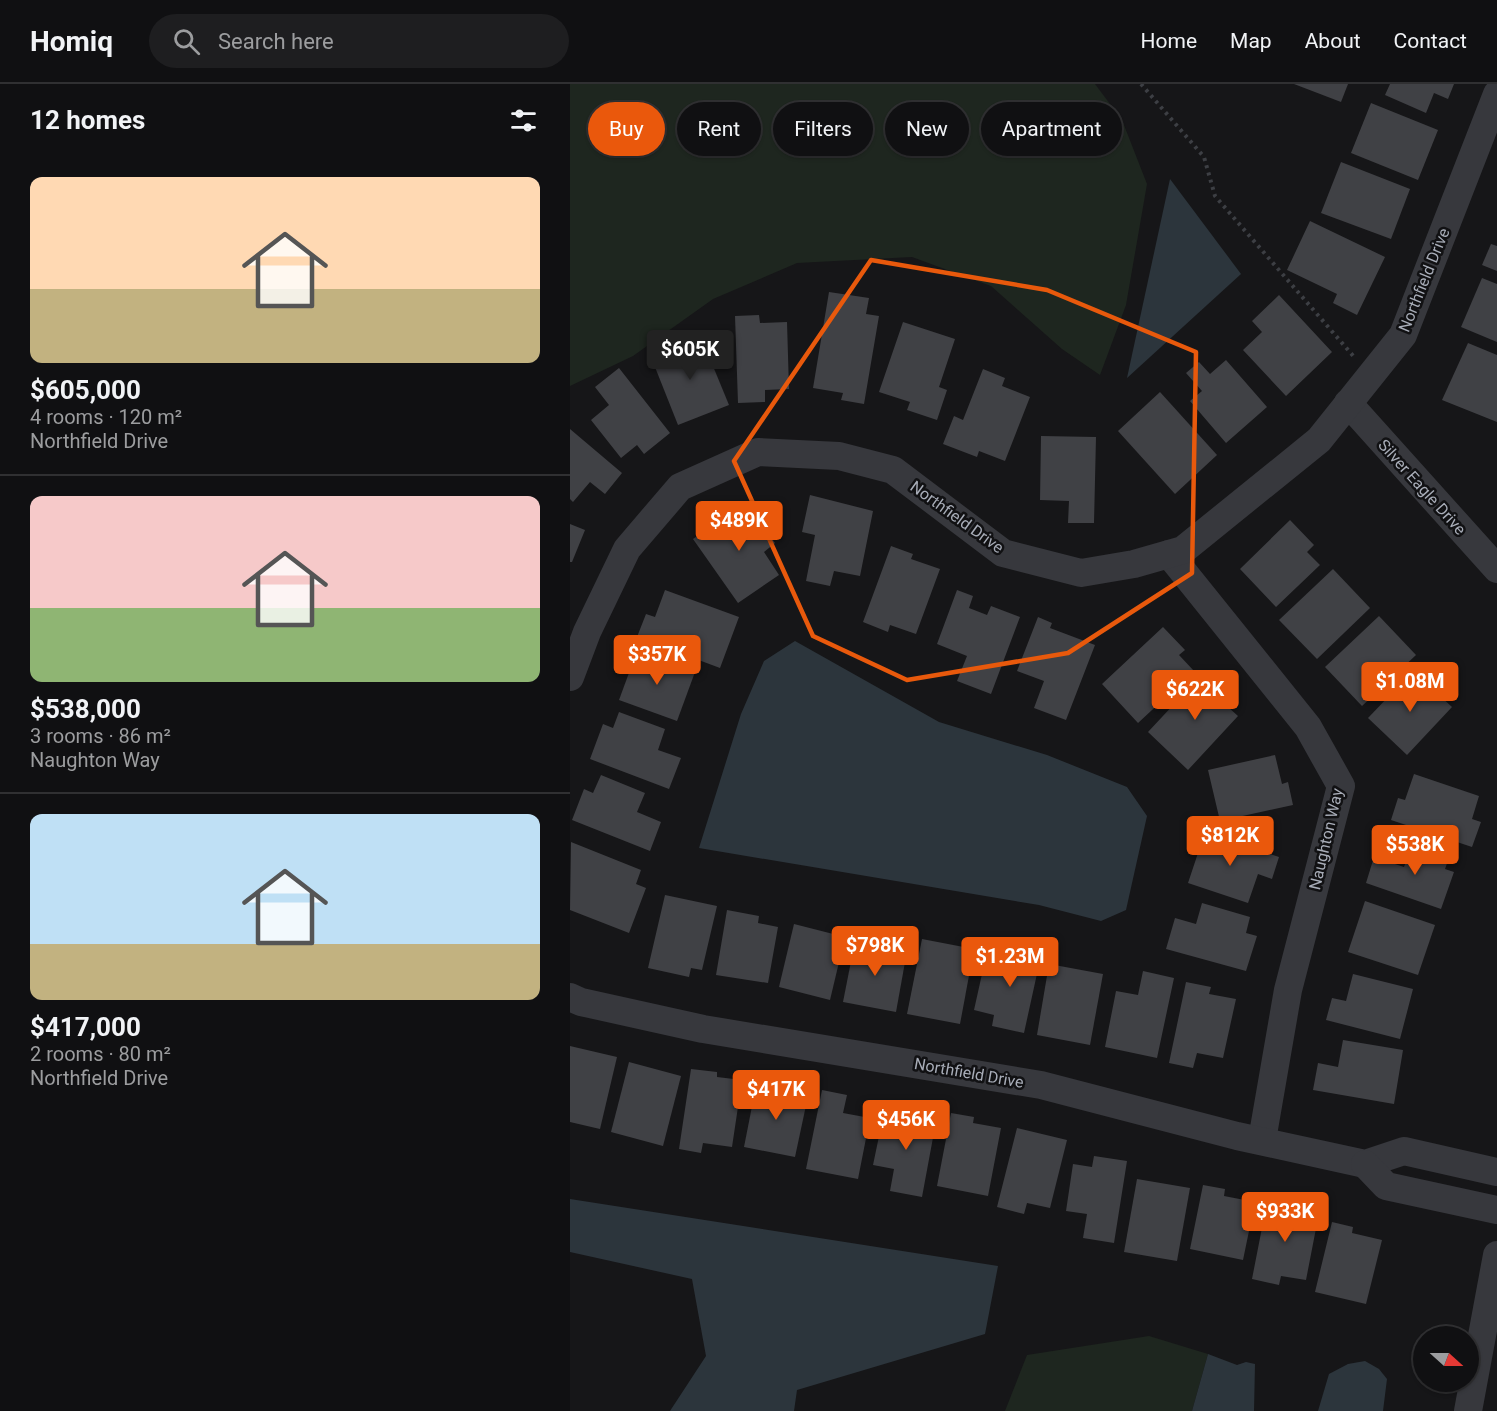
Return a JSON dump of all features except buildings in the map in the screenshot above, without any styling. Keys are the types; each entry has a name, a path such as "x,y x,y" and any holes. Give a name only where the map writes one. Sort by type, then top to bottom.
{"street":[{"name":"Northfield Drive","path":"570,677 587,632 627,549 680,487 758,452 839,456 893,470 1003,553 1081,573 1134,564 1183,550 1319,440 1403,336 1497,94"},
{"name":"Silver Eagle Drive","path":"1348,404 1497,569"},
{"name":"Naughton Way","path":"1169,554 1308,727 1341,786 1288,990 1262,1140"},
{"name":"Northfield Drive","path":"570,996 581,1002 703,1029 1041,1085 1365,1164"},
{"path":"1497,1172 1404,1151 1365,1164 1386,1186 1497,1210"},
{"path":"1468,1411 1497,1255"}],"path":[{"path":"1142,84 1203,157 1215,196 1371,376"}],"highlighted area":[{"path":"871,260 1047,290 1196,352 1192,573 1068,653 907,680 813,636 734,461"}],"shaded area":[{"path":"570,84 1095,84 1108,102 981,102 981,156 1122,156 1122,120 1147,184 1126,305 1100,375 1062,349 991,286 912,257 797,263 713,299 633,356 570,386"},
{"path":"1170,179 1241,274 1127,378"},
{"path":"795,641 939,722 1047,755 1127,787 1147,816 1126,910 1101,921 1039,905 699,848 741,714 764,661"},
{"path":"570,1199 998,1266 985,1334 797,1390 794,1411 670,1411 706,1356 692,1279 570,1252"},
{"path":"1149,1336 1208,1354 1192,1411 1005,1411 1027,1355"},
{"path":"1208,1354 1237,1365 1246,1362 1255,1364 1254,1411 1192,1411"},
{"path":"1365,1361 1379,1369 1387,1379 1383,1411 1318,1411 1329,1374 1348,1364"}]}
